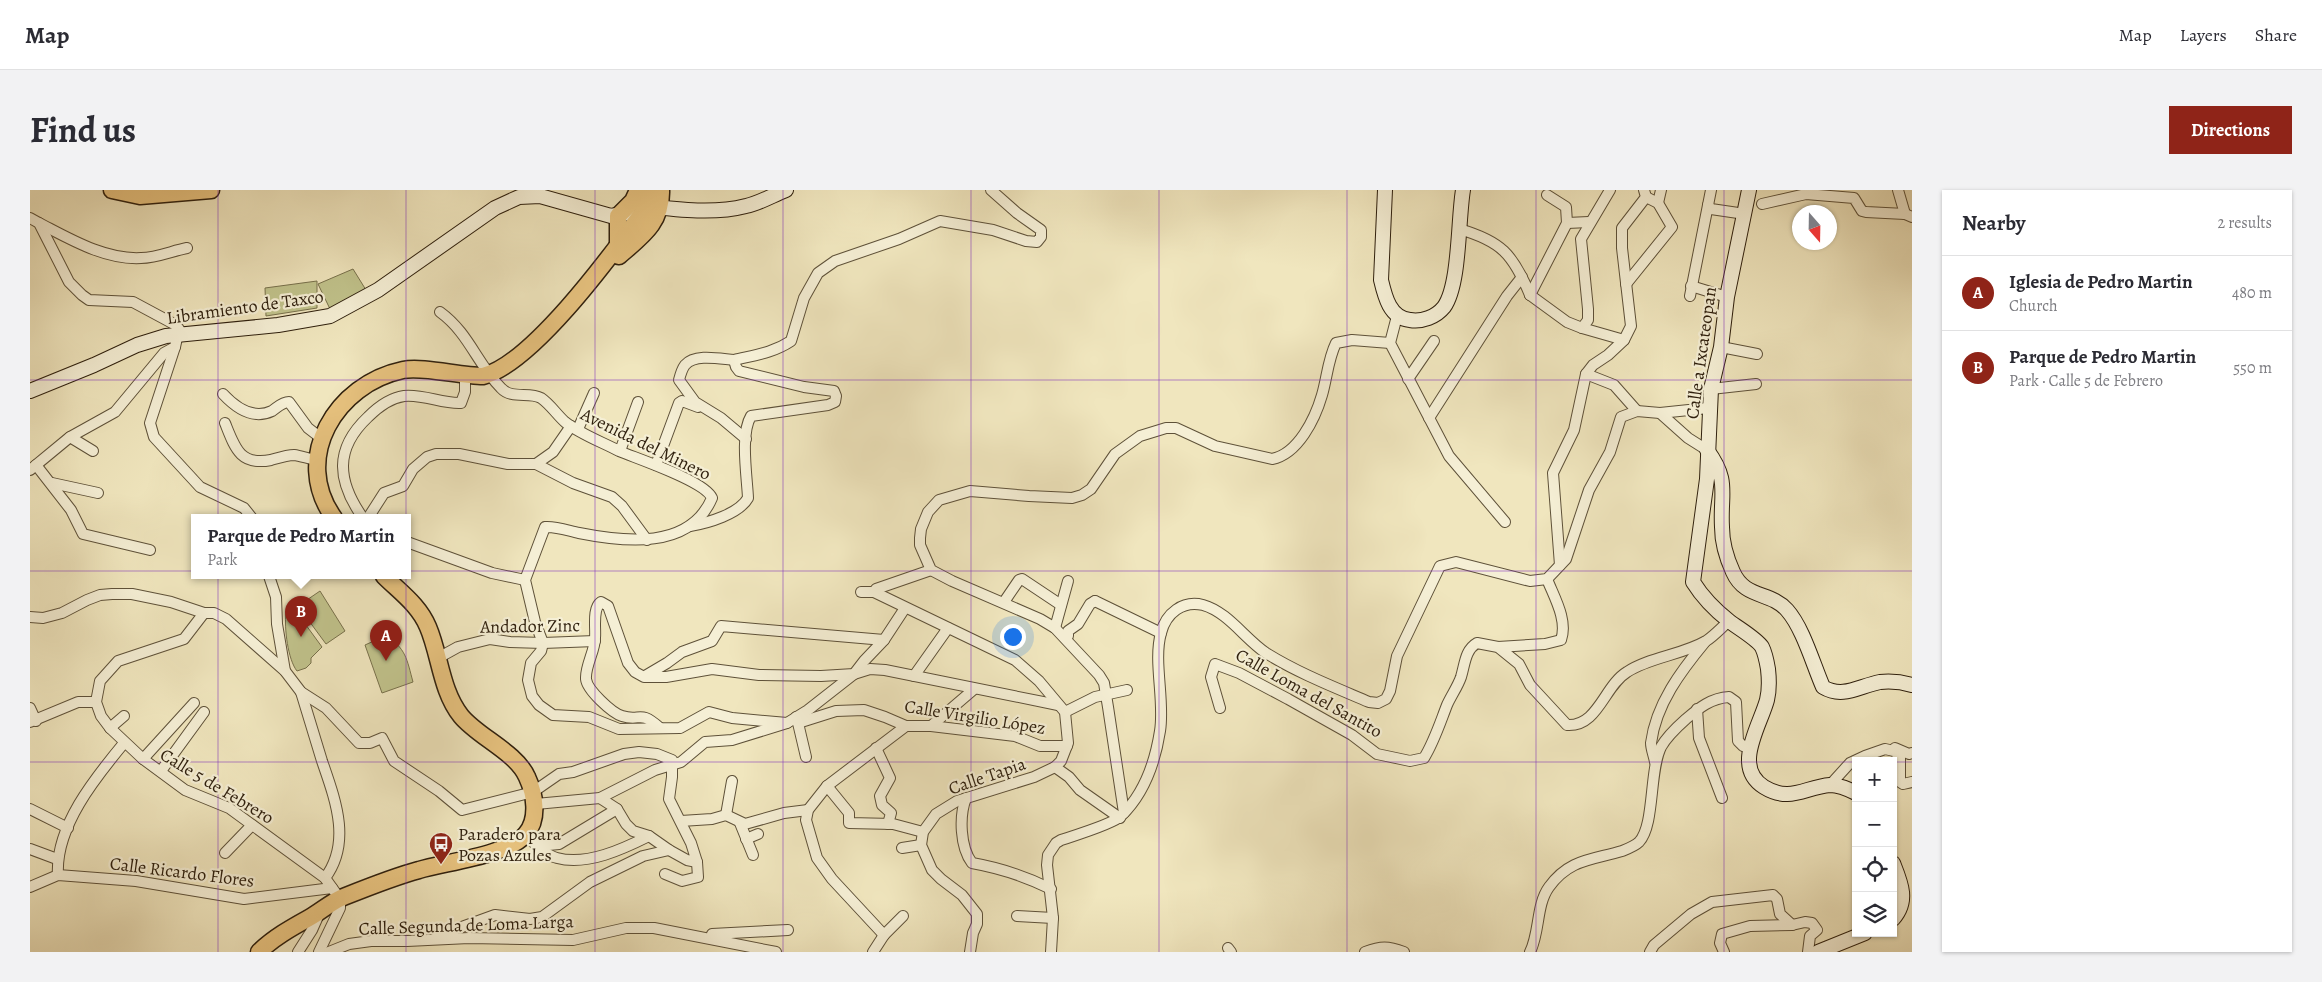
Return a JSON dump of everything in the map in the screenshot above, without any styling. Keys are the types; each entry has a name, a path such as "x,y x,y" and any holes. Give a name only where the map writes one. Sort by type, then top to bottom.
{"main road":[{"path":"112,190 140,196 202,190"},
{"path":"618,244 618,216 632,201 638,190"},
{"path":"332,514 321,492 317,460 321,438 344,403 376,379 405,370 464,376 488,375 508,366 546,330 584,287 661,190"},
{"path":"618,216 653,201 728,210 748,206 786,190"},
{"path":"1385,190 1381,280 1389,305 1397,316 1407,320 1420,321 1435,315 1444,308 1449,297 1454,274 1463,190"},
{"name":"Calle a Ixcateopan","path":"1708,450 1708,408 1720,347 1727,297 1749,190"},
{"name":"Libramiento de Taxco","path":"30,391 94,366 137,345 166,336 177,341 330,316 378,290 495,208 519,197 540,196 618,216"},
{"path":"584,287 651,225 653,201"},
{"path":"1708,450 1707,479 1693,582 1701,596 1762,648 1768,670 1768,698 1749,747 1750,765 1754,778 1778,794 1794,795 1830,785 1844,787 1852,791"},
{"path":"1708,450 1718,464 1722,475 1724,492 1723,538 1732,570 1737,580 1746,590 1777,602 1788,610 1796,623 1823,686 1832,692 1846,692 1882,682 1902,682 1912,685"},
{"path":"259,952 285,932 320,912 336,894 418,870 501,849 512,845 526,835 534,798 527,775 459,714 448,690 423,617 398,582"},
{"path":"1897,872 1901,882 1904,900 1897,914"},
{"path":"1818,952 1855,937"}],"street":[{"path":"746,439 721,418 695,402 679,380 684,366 691,361 702,359 734,360 759,356 781,348 791,341 804,298 818,273 836,261 899,238 926,225 940,221 992,230 1026,241 1037,242 1041,237 1041,230 1017,213 991,190"},
{"path":"1582,328 1588,320 1588,309 1581,239 1589,222 1610,190"},
{"path":"1658,204 1661,190"},
{"path":"1711,190 1690,291 1727,297"},
{"path":"1762,204 1806,194 1826,194 1854,198 1862,211 1909,216 1898,190"},
{"path":"1560,565 1554,473 1574,430 1586,374 1593,365 1608,355 1624,340 1631,326 1626,284 1622,248 1622,228 1645,194 1658,204 1672,227 1626,284"},
{"path":"1530,295 1567,223 1566,207 1547,195"},
{"path":"1708,205 1711,209 1745,214"},
{"path":"35,220 68,282 76,291 89,300 133,302 174,324 179,329 177,341 150,423 154,437 200,486 253,513"},
{"path":"35,220 95,250 123,258 143,258 187,248"},
{"path":"1567,223 1589,222"},
{"path":"1458,228 1494,241 1513,261 1530,295 1568,322 1624,340"},
{"path":"1429,418 1460,368 1522,277"},
{"name":"Avenida del Minero","path":"440,312 450,319 468,340 488,375 508,394 541,399 575,427 620,451 656,465 710,493 712,498 710,504 688,526 666,537 647,540 581,534 545,527 525,580"},
{"path":"1397,316 1390,343 1408,379 1449,456 1506,522"},
{"path":"1122,815 1106,694 1104,683 1099,675 1055,628 1040,618 952,581 931,570 920,544 920,528 928,512 939,500 970,491 1064,498 1082,495 1091,489 1115,454 1140,436 1166,428 1176,428 1215,446 1272,459 1279,458 1301,439 1310,423 1322,397 1336,343 1352,340 1390,343"},
{"path":"150,550 83,534 71,510 52,483 33,467 70,437 115,412 164,353 177,341"},
{"path":"1408,379 1434,342"},
{"path":"1720,347 1757,354"},
{"path":"688,526 706,522 744,505 748,498 747,423 752,416 828,405 834,402 836,396 834,391 804,388 739,371 734,360"},
{"path":"1586,374 1614,385 1637,412"},
{"path":"360,514 349,496 344,476 343,459 351,435 376,409 398,397 425,397 463,402 464,376"},
{"path":"1711,389 1756,384"},
{"path":"536,464 553,452 575,427 594,393"},
{"path":"223,394 234,405 252,414 271,411 283,403 289,402 308,428 321,438"},
{"path":"656,465 679,403 682,401 705,409"},
{"path":"620,451 638,402"},
{"path":"1498,647 1545,644 1561,640 1564,632 1562,619 1547,579 1566,559 1589,490 1610,452 1622,418 1637,412 1660,413 1708,408"},
{"path":"1660,413 1688,438 1708,450"},
{"path":"225,423 234,447 243,457 259,462 293,455 317,460"},
{"path":"70,437 93,451"},
{"path":"371,514 384,493 403,486 413,469 427,456 459,454 508,464 536,464 573,484 612,497 622,506 647,540"},
{"path":"52,483 98,493"},
{"path":"411,543 492,573 525,580 533,614 543,643 541,651 532,663 528,680 532,696 548,712 560,717 589,718 620,730 680,728 708,712 732,718 794,721 854,674 884,640 905,608"},
{"name":"Calle Loma del Santito","path":"1160,633 1170,614 1183,604 1202,605 1219,614 1264,652 1296,671 1369,702 1378,702 1386,699 1390,691 1397,656 1440,566 1456,562 1530,580 1547,579"},
{"path":"874,592 876,589 931,570"},
{"path":"270,579 276,598 277,624 286,671"},
{"path":"1004,602 1019,580 1022,579 1061,606"},
{"path":"1055,628 1068,581"},
{"path":"861,592 874,592 1015,660 1038,681 1062,709 1067,746 1061,761 1055,767 1069,777 1080,790 1122,815"},
{"path":"30,617 43,618 62,613 100,595 132,594 171,602 204,613 214,612 226,619 286,671 301,692 338,812 340,844 334,866 325,878"},
{"path":"1051,952 1053,918 1047,864 1048,855 1056,843 1122,815 1141,790 1153,766 1160,730 1160,633 1093,597 1065,638"},
{"path":"660,728 644,716 625,717 618,714 590,690 585,677 595,641 596,608 601,602 608,606 628,663 635,672 644,677 666,677 712,669 759,675 821,676 885,670 1062,709 1106,694 1127,690"},
{"path":"30,708 33,721 78,702 96,702 100,681 118,662 146,650 184,639 204,613"},
{"path":"1655,763 1651,745 1659,715 1676,678 1705,641 1729,621"},
{"path":"644,677 682,652 712,640 721,626 884,640"},
{"path":"914,676 948,628"},
{"name":"Andador Zinc","path":"438,658 458,647 490,639 543,643 595,641"},
{"path":"1498,647 1519,664 1530,685 1566,725 1576,726 1586,721 1612,686 1626,672 1705,641"},
{"name":"Calle Loma del Santito","path":"1220,708 1211,677 1215,664 1239,673 1296,703 1352,735 1377,754 1410,761 1424,758 1433,744 1472,646 1478,643 1498,647"},
{"path":"931,726 973,690"},
{"path":"301,692 326,708 359,743 370,743 382,738 394,761 439,791 462,810 534,798 600,798 617,809 626,824 633,831 649,836 669,850 688,860 697,862"},
{"path":"1530,952 1536,940 1543,902 1548,888 1559,876 1573,864 1614,853 1638,843 1644,834 1648,820 1655,763 1661,747 1671,732 1697,709 1721,698 1734,699 1738,717 1738,741 1743,746 1749,747"},
{"name":"Calle 5 de Febrero","path":"96,702 101,716 110,728 143,759 185,790 229,808 325,878 336,894"},
{"path":"143,759 194,703"},
{"path":"1697,709 1699,738 1722,798"},
{"name":"Calle Virgilio López","path":"600,798 655,770 681,762 705,742 732,740 794,721 836,711 864,710 906,726 931,726 1015,736 1040,746 1067,746"},
{"path":"160,771 204,712"},
{"path":"110,728 124,716"},
{"path":"794,721 806,757"},
{"path":"884,935 832,879 817,858 806,820 808,810 827,786 906,726"},
{"path":"58,875 57,859 68,828 93,780 124,743"},
{"path":"876,748 890,778 880,796 882,805 890,813 888,824"},
{"path":"1894,751 1895,748 1910,754 1912,753"},
{"path":"1830,785 1850,763 1885,749 1894,751 1900,757 1900,782 1903,784 1912,782"},
{"path":"534,798 559,774 573,772 624,754 639,752 657,754 672,760 669,799 681,821 697,862 696,879 682,880 665,874"},
{"name":"Calle Tapia","path":"921,845 923,832 936,814 966,798 1034,777 1055,767"},
{"path":"726,815 732,781"},
{"path":"827,786 849,812 849,823 893,824 923,832"},
{"path":"966,798 964,804 963,840 966,855 972,863 1030,878 1051,889"},
{"path":"30,809 68,828"},
{"path":"538,846 559,844 617,809"},
{"path":"681,821 712,819 726,815 745,824 795,811 808,810"},
{"path":"740,823 753,854"},
{"path":"225,853 252,825"},
{"path":"746,838 758,834"},
{"path":"526,835 538,846 557,858 575,859 599,856 622,849 649,836"},
{"path":"902,848 921,845 932,870 962,895 976,914 977,924 973,933 970,952"},
{"path":"30,849 57,859"},
{"path":"426,940 495,915 530,919 542,917 590,882 643,856 669,850"},
{"name":"Calle Ricardo Flores","path":"30,887 58,875 136,881 244,899 336,894"},
{"path":"319,952 340,908 336,894"},
{"path":"1650,952 1654,945 1692,914 1719,900 1773,895 1777,898 1780,914 1792,925"},
{"path":"298,952 312,930 320,912"},
{"path":"873,952 884,935 903,916"},
{"path":"1017,916 1053,918"},
{"path":"1724,952 1720,943 1722,934 1750,926 1792,925 1805,922 1814,924 1817,930 1810,936 1808,952"},
{"name":"Calle Segunda de Loma Larga","path":"329,952 349,944 371,941 469,938 573,940 626,928 654,928 776,952"},
{"name":"Calle Segunda de Loma Larga","path":"693,935 788,930"},
{"path":"1365,952 1381,946 1390,946 1404,952"}],"green space":[{"path":"353,269 366,290 330,309 318,284"},
{"path":"317,281 317,308 266,316 265,288"},
{"path":"320,591 345,631 326,644 298,606"},
{"path":"295,610 322,647 311,658 311,663 306,668 297,671 287,644 286,627 286,613"},
{"path":"385,636 402,650 413,682 382,693 365,645"}],"place":[{"name":"Parque de Pedro Martin","path":"301,637"},
{"name":"Iglesia de Pedro Martin","path":"386,661"},
{"name":"Paradero para Pozas Azules","path":"441,865"}]}
